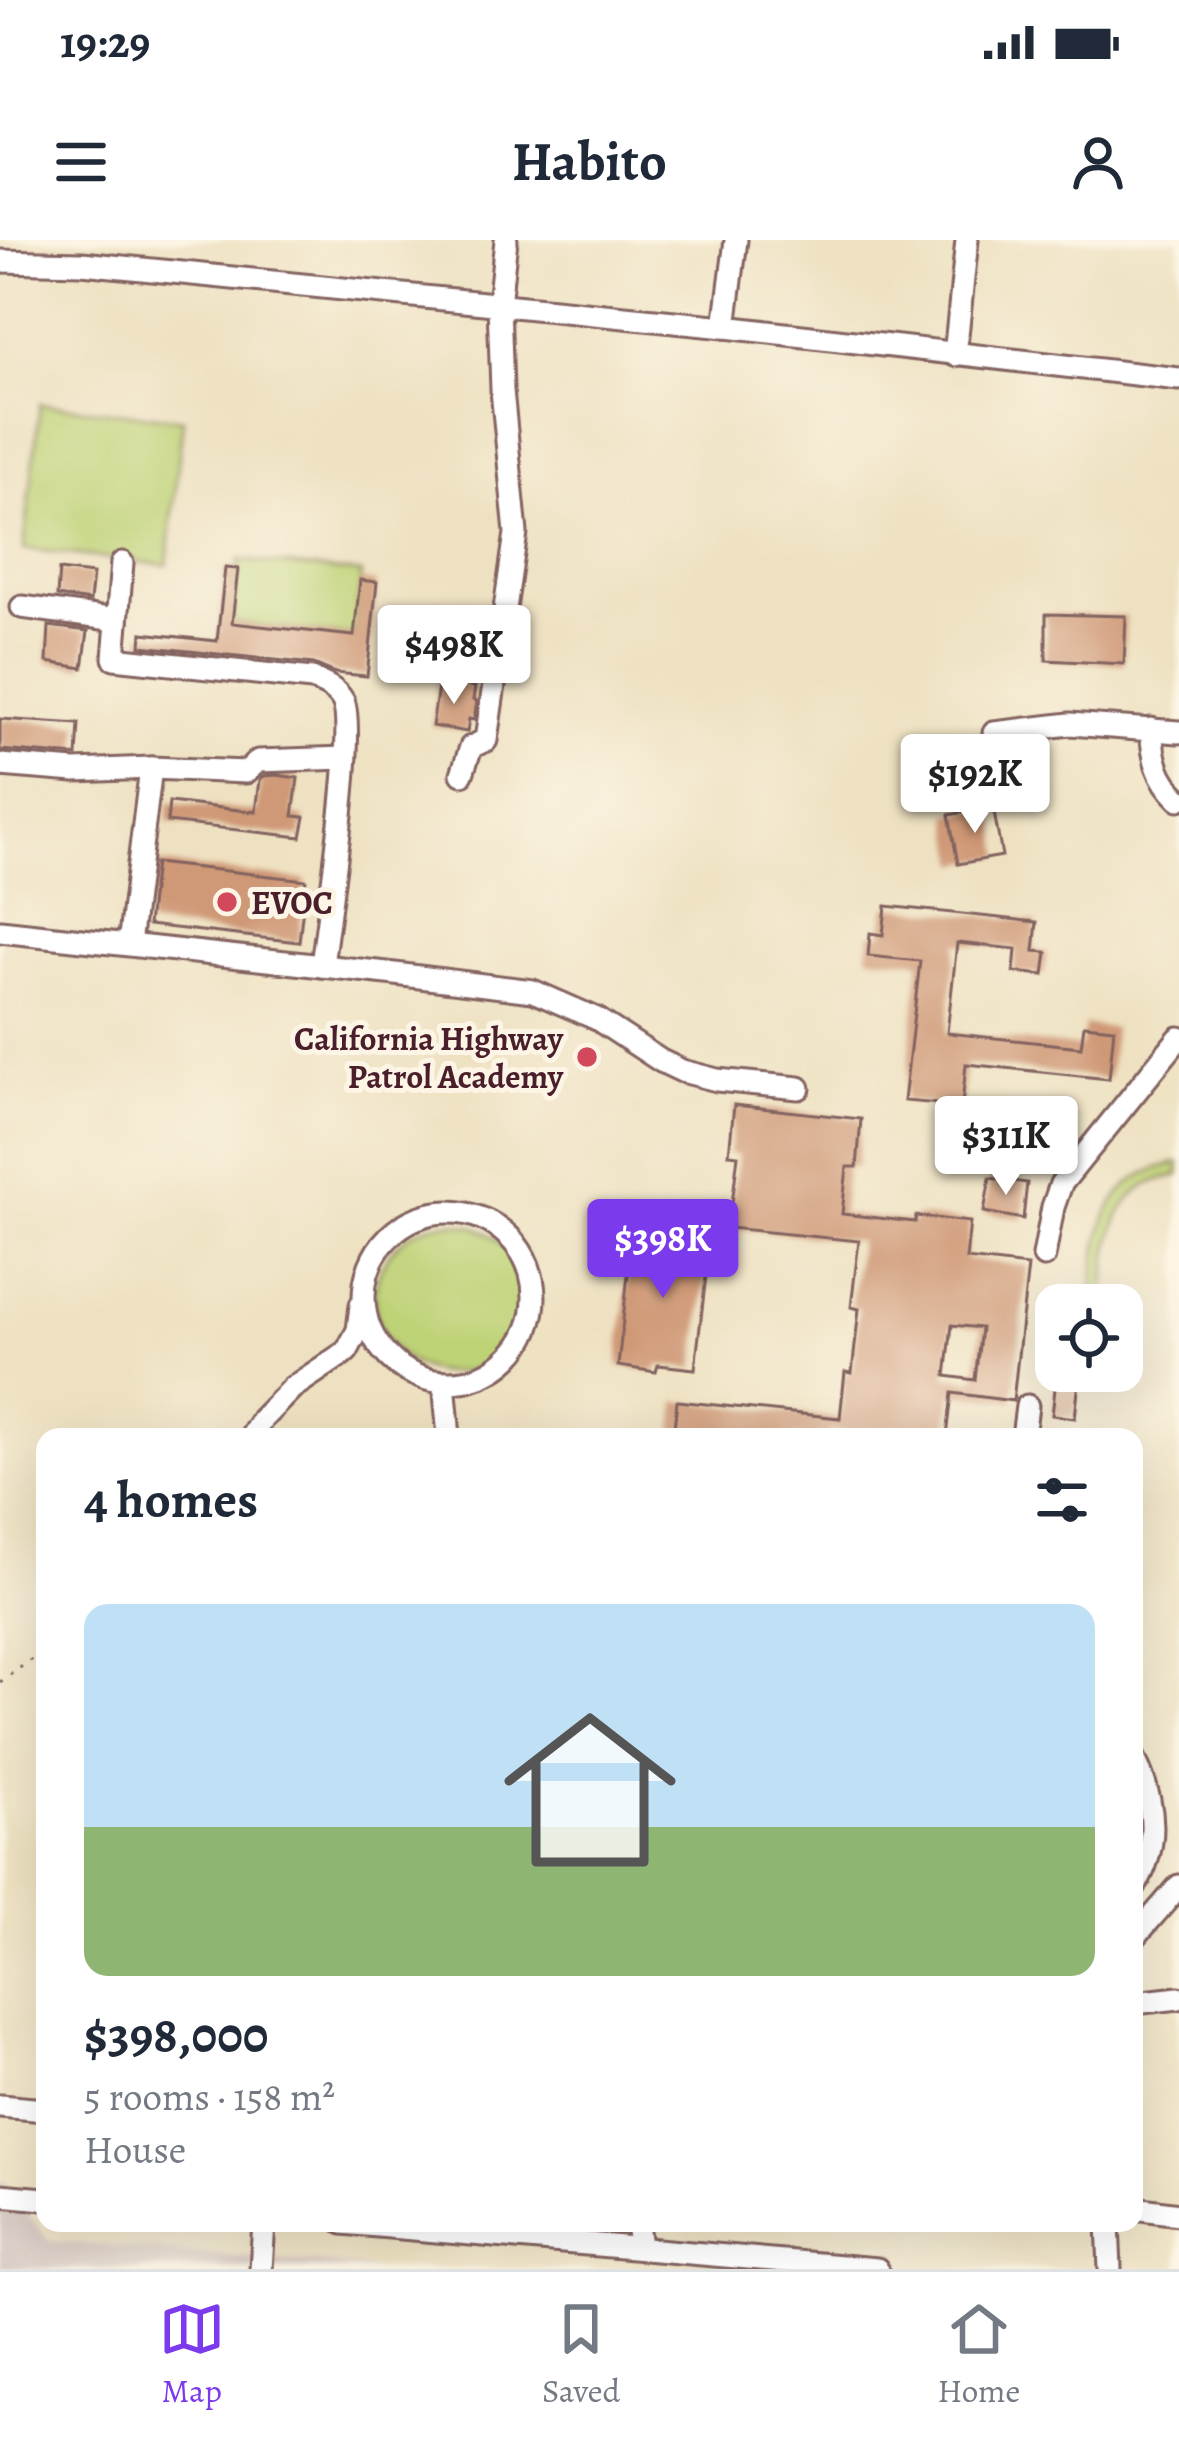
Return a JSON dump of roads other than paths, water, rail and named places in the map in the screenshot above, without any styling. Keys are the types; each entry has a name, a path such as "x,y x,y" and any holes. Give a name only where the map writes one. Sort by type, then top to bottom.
{"street":[{"path":"463,774 471,747 486,740 516,533 499,304 506,240"},
{"path":"724,327 736,240"},
{"path":"955,355 967,240"},
{"path":"0,261 82,262 1178,379 1179,368"},
{"path":"122,563 114,658 312,680 335,690 344,702 345,758 322,966"},
{"path":"22,607 117,620"},
{"path":"994,733 1070,724 1179,732"},
{"path":"1150,729 1157,771 1179,799"},
{"path":"0,766 246,772 258,761 345,758"},
{"path":"129,944 152,768"},
{"path":"0,932 533,992 597,1019 682,1071 717,1080 799,1088"},
{"path":"1044,1256 1061,1184 1179,1038"},
{"path":"256,1428 292,1388 347,1351 358,1330 365,1276 376,1251 395,1230 420,1216 447,1211 476,1216 514,1241 523,1254 533,1282 533,1313 513,1354 501,1364 474,1378 444,1382 420,1377 374,1353 347,1351"},
{"path":"363,1291 371,1333 398,1366"},
{"path":"444,1382 448,1428"},
{"path":"1024,1428 1028,1406"},
{"path":"1143,1777 1154,1817 1152,1842 1143,1864"},
{"path":"1143,1928 1179,1886"},
{"path":"1143,2002 1179,1998"},
{"path":"0,2106 36,2109"},
{"path":"0,2195 36,2198"},
{"path":"1143,2209 1179,2213"},
{"path":"261,2269 263,2232"},
{"path":"502,2232 607,2238 640,2247 878,2269"},
{"path":"639,2232 640,2247"},
{"path":"1108,2232 1110,2269"},
{"path":"607,2238 615,2269"}],"place":[{"name":"EVOC","path":"227,902"},
{"name":"California Highway Patrol Academy","path":"587,1057"}]}
